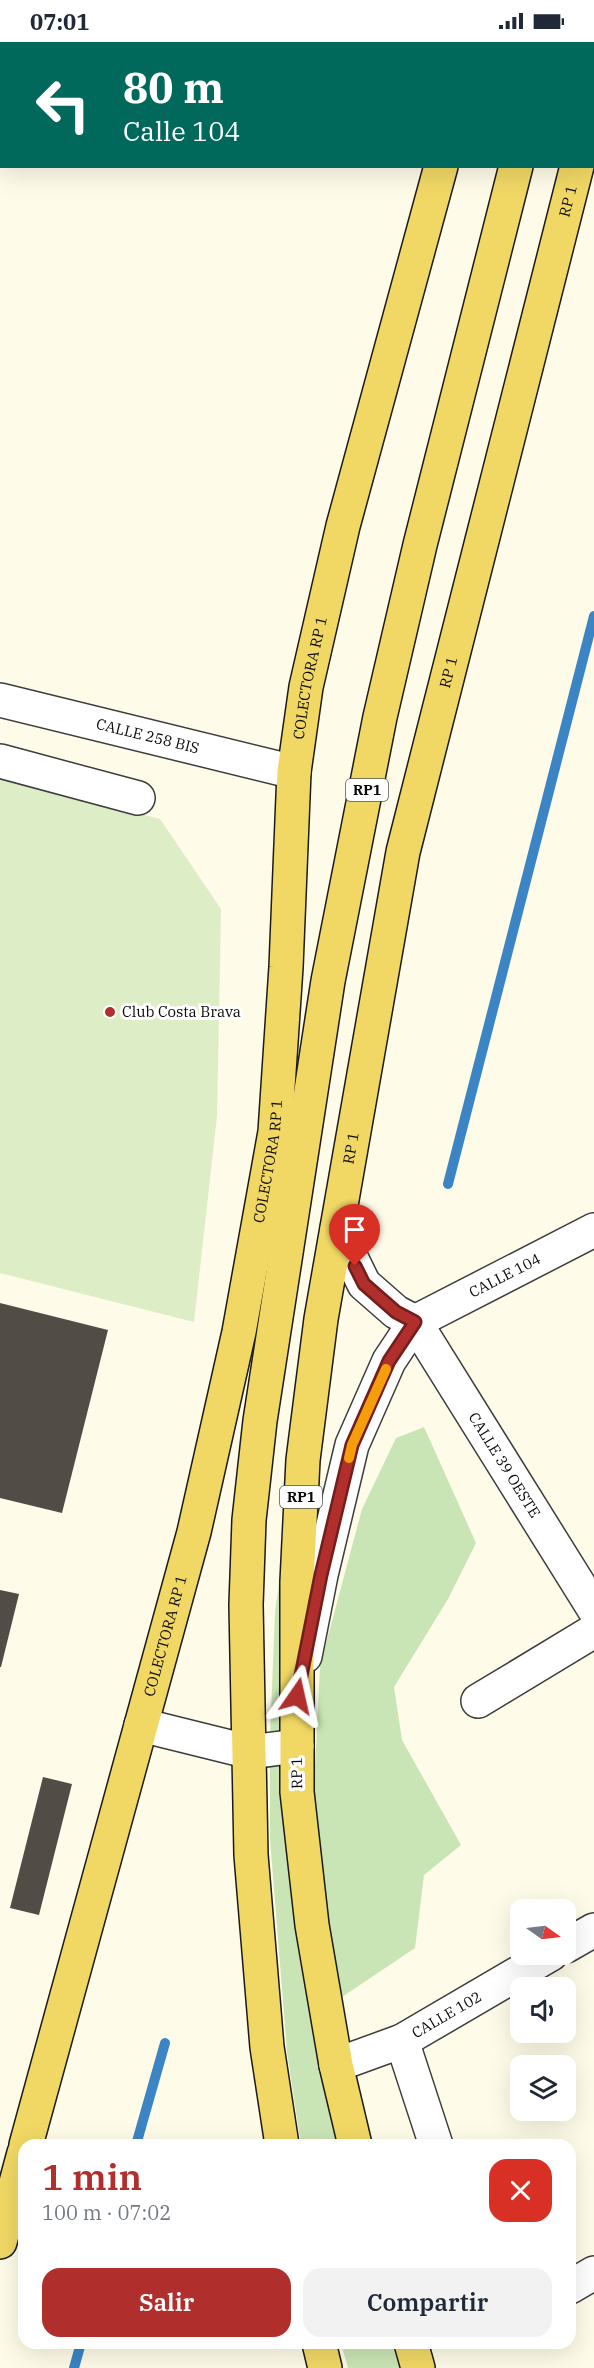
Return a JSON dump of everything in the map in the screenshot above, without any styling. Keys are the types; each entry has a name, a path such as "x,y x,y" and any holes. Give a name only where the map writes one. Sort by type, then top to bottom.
{"main road":[{"name":"COLECTORA RP 1","path":"28,2139 194,1532 238,1332 275,1132 286,967 294,772 306,687 343,526 440,168"},
{"name":"RP1","path":"281,2139 267,2047 251,1855 246,1605 249,1520 260,1421 328,981 380,717 420,545 515,168"},
{"name":"RP 1","path":"354,2139 336,2065 312,1925 297,1792 297,1582 303,1460 321,1319 403,852 576,168"},
{"path":"0,2242 18,2175"},
{"path":"320,2349 325,2368"},
{"path":"413,2349 418,2368"}],"street":[{"name":"CALLE 258 BIS","path":"0,700 294,772"},
{"path":"0,761 138,798"},
{"path":"337,1229 364,1284 396,1312 415,1322"},
{"name":"CALLE 104","path":"297,1696 321,1575 352,1445 389,1361 415,1322 594,1230"},
{"name":"CALLE 39 OESTE","path":"415,1322 594,1609"},
{"path":"478,1701 594,1631"},
{"path":"141,1725 250,1752 297,1746"},
{"path":"576,1940 594,1930"},
{"name":"CALLE 102","path":"336,2065 402,2041 533,1965"},
{"path":"402,2041 434,2139"},
{"path":"576,2284 594,2273"}],"green space":[{"name":"Club Costa Brava","path":"0,777 160,819 221,909 217,1116 194,1322 0,1273"},
{"path":"424,1427 476,1543 448,1599 394,1687 402,1740 461,1845 424,1875 415,1948 333,2003 314,1785 320,1666 362,1509 396,1438"},
{"path":"294,1475 295,1832 342,2139 300,2139 287,2052 270,1839 270,1737 275,1612"},
{"path":"343,2349 396,2349 403,2368 348,2368"}],"building":[{"path":"0,1303 108,1330 62,1513 0,1498"},
{"path":"0,1590 19,1594 1,1667 0,1667"},
{"path":"43,1777 72,1784 39,1915 10,1908"}],"waterway":[{"path":"448,1184 594,616"},
{"path":"138,2139 165,2043"},
{"path":"74,2368 79,2349"}],"slow traffic":[{"path":"349,1458 352,1445 386,1369"}],"place":[{"name":"Club Costa Brava","path":"110,1012"}],"route":[{"path":"297,1696 321,1575 352,1445 389,1361 415,1322 396,1312 364,1284 355,1266"}]}
